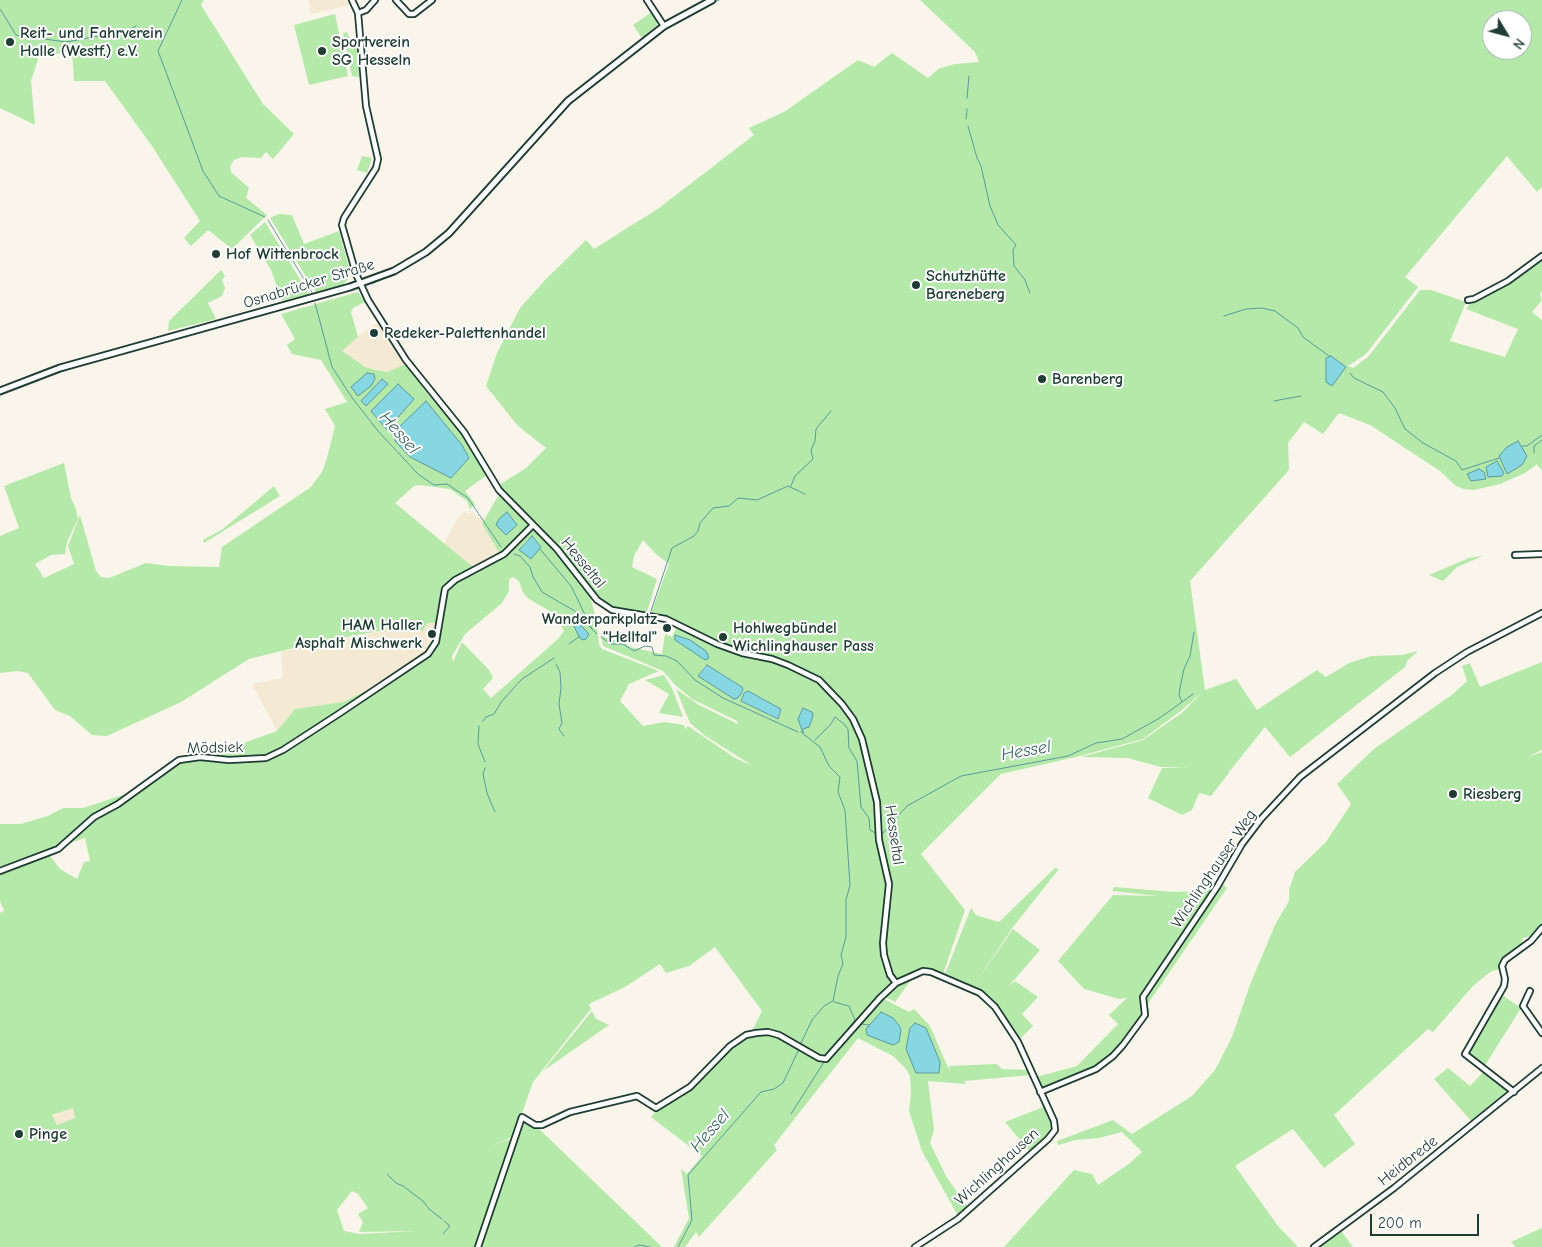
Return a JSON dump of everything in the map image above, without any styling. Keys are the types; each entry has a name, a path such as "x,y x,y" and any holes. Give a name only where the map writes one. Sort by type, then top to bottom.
{"main road":[{"name":"Osnabrücker Straße","path":"0,391 80,362 360,284 394,270 426,252 442,239 568,101 664,26 712,0"}],"street":[{"name":"Hesseltal","path":"352,0 358,13 366,106 378,159 370,179 344,218 342,225 343,234 360,284 406,360 464,432 499,490 557,549 592,596 612,610 666,619 718,644 742,653 772,659 819,680 842,704 853,719 862,740 877,802 879,840 889,884 883,943 884,955 890,975 896,982"},
{"path":"358,13 366,10 375,0"},
{"path":"396,0 409,14 414,14 432,0"},
{"path":"647,0 664,26"},
{"path":"1468,300 1474,299 1508,282 1542,256"},
{"name":"Mödsiek","path":"0,871 58,849 94,817 118,804 179,760 200,757 229,760 266,758 283,750 419,661 432,648 440,623 445,589 455,580 504,554 533,525"},
{"path":"1515,556 1542,554"},
{"name":"Wichlinghauser Weg","path":"1040,1092 1100,1066 1113,1056 1123,1044 1145,1014 1143,997 1217,887 1242,844 1282,795 1300,777 1443,668 1467,652 1542,613"},
{"path":"1514,1092 1465,1054 1504,986 1506,979 1502,966 1505,960 1531,941 1542,928"},
{"name":"Wichlinghausen","path":"478,1247 522,1116 535,1125 542,1125 570,1112 637,1096 656,1108 690,1087 730,1046 746,1035 768,1032 789,1040 819,1058 826,1059 896,982 919,972 927,971 980,993 995,1008 1018,1042 1054,1121 1054,1130 1048,1139 958,1219 915,1247"},
{"path":"1530,991 1523,1006 1524,1010 1542,1033"},
{"name":"Heidbrede","path":"1314,1247 1394,1188 1542,1068"}],"shaded area":[{"path":"309,0 348,0 350,5 311,14"},
{"path":"379,322 406,364 397,370 388,372 365,367 341,351 358,336"},
{"path":"464,511 469,514 472,511 480,519 484,515 485,518 482,524 500,554 473,567 444,544 456,521"},
{"path":"427,623 438,623 435,638 421,656 370,691 368,689 343,702 295,709 277,731 252,684 283,678 281,651 406,626 423,630"},
{"path":"73,1108 75,1118 57,1125 52,1116"}],"green space":[{"path":"0,0 204,0 201,5 263,104 294,134 273,159 266,152 261,158 242,157 234,160 230,166 231,172 249,188 246,198 267,215 232,249 208,230 191,246 184,238 200,221 152,146 105,81 74,81 72,52 39,56 31,81 35,125 0,108"},
{"path":"920,0 1542,0 1542,187 1537,192 1507,156 1405,277 1418,287 1366,354 1348,366 1353,368 1368,357 1420,290 1431,290 1466,302 1450,341 1505,357 1518,329 1466,309 1470,303 1509,283 1542,258 1542,291 1540,294 1542,300 1532,312 1542,320 1542,470 1535,463 1536,465 1525,473 1500,484 1474,490 1464,489 1456,486 1440,471 1370,425 1339,413 1323,434 1304,422 1288,443 1289,470 1190,581 1205,690 1236,679 1257,710 1317,670 1326,677 1349,663 1371,656 1403,655 1418,651 1407,661 1405,667 1290,757 1265,727 1229,772 1223,758 1229,773 1211,796 1199,793 1192,810 1182,815 1148,798 1162,768 1190,767 1161,767 1127,758 1081,757 1143,740 1183,712 1201,693 1182,710 1143,739 1001,774 921,854 965,910 944,971 945,974 971,908 976,915 999,922 1055,868 1059,869 1013,927 976,982 1013,929 1040,950 1008,987 1015,981 1038,997 1022,1014 1033,1026 1019,1040 981,991 928,969 898,979 892,973 886,947 891,881 880,829 876,823 886,888 881,948 885,969 892,984 862,1014 826,1056 821,1057 802,1049 822,1061 827,1060 882,998 909,1012 914,1009 930,1026 950,1072 949,1066 997,1064 1002,1069 1029,1070 1031,1075 964,1081 966,1084 928,1081 934,1130 930,1143 947,1178 968,1207 958,1216 922,1151 909,1111 911,1094 910,1076 906,1069 893,1056 858,1038 774,1145 777,1150 699,1237 696,1232 685,1247 674,1247 689,1218 681,1169 687,1174 702,1156 651,1117 657,1110 684,1093 731,1047 747,1036 763,1030 752,1031 762,1011 715,947 689,966 666,973 660,964 625,987 589,1004 591,1009 533,1082 514,1136 492,1146 512,1138 476,1247 0,1247 0,913 4,911 0,901 0,873 48,853 60,869 77,879 84,862 90,861 85,838 28,857 0,869 0,824 21,824 48,816 63,808 83,808 126,794 173,760 224,750 277,731 295,709 343,702 369,689 372,693 402,675 434,650 447,589 457,581 499,561 532,529 535,529 556,550 590,595 596,619 599,645 602,649 659,671 629,684 620,701 643,726 664,722 684,725 685,729 688,726 735,758 753,766 704,735 690,723 676,689 699,705 738,724 737,721 692,699 674,684 663,671 603,646 601,636 624,642 630,647 662,654 665,634 672,637 677,626 681,629 683,626 651,613 669,564 643,540 634,556 632,567 657,579 647,612 614,608 601,601 558,548 499,485 526,468 546,448 518,426 486,386 497,353 520,308 546,279 586,240 594,249 659,208 754,135 749,128 784,112 858,60 874,67 892,53 928,78 938,69 955,64 979,62 975,52","holes":["533,537 540,549 519,550 527,540","513,577 519,581 523,593 529,599 553,613 564,631 558,639 491,698 483,689 493,678 489,670 462,642 453,662 452,656 465,634 502,603 509,591 509,579","705,666 721,673 742,687 698,676","748,691 781,709 777,719 741,701 744,693","895,1021 898,1024 893,1045 877,1038","73,1108 75,1118 57,1125 52,1115","352,1191 358,1194 368,1208 358,1214 363,1222 359,1232 417,1231 359,1234 344,1231 337,1210"]},
{"path":"652,12 657,20 657,25 642,38 633,25"},
{"name":"Sportverein SG Hesseln","path":"335,14 348,76 309,85 294,25"},
{"path":"347,32 350,39 357,41 359,77 352,76 343,33"},
{"path":"362,156 372,158 367,173 357,170"},
{"path":"279,214 292,215 304,244 339,231 351,275 343,285 316,293 270,218"},
{"path":"265,222 309,294 282,301 271,270 250,235"},
{"path":"221,270 225,276 222,280 225,288 222,296 208,303 216,319 168,331 169,321"},
{"path":"358,292 365,302 353,308 351,312 358,337 342,351 365,367 376,370 388,372 406,364 426,392 462,433 487,475 465,491 475,504 470,509 467,501 450,489 419,485 414,486 395,503 473,567 454,578 441,591 438,623 427,623 423,631 406,626 309,644 249,659 181,702 107,736 92,735 70,716 55,710 28,673 18,671 0,673 0,536 19,528 4,486 64,463 71,498 78,519 67,542 65,554 51,555 35,564 44,578 74,564 68,546 80,515 96,571 101,577 109,578 146,563 169,566 219,567 222,547 311,487 322,472 335,426 325,409 347,402 321,360 292,354 287,345 295,339 281,314","holes":["382,379 388,384 366,406 362,401"]},
{"path":"274,486 280,496 204,543 203,540 223,529"},
{"path":"498,496 503,497 528,524 524,531 500,554 482,524"},
{"path":"1483,556 1457,567 1443,581 1429,575 1469,558"},
{"path":"1542,662 1542,750 1528,757 1542,752 1542,924 1532,936 1523,938 1521,945 1506,955 1500,969 1490,972 1473,986 1433,1032 1428,1029 1334,1115 1355,1144 1324,1168 1293,1129 1235,1166 1278,1226 1298,1247 1004,1247 1074,1170 1092,1174 1098,1185 1130,1163 1142,1152 1122,1132 1058,1145 1057,1141 1113,1120 1132,1134 1192,1096 1215,1070 1232,1037 1251,982 1276,923 1289,901 1289,890 1295,872 1326,842 1351,804 1337,784 1374,749 1453,694 1467,681 1462,666 1470,663 1480,687"},
{"path":"664,675 672,688 683,717 659,713 669,694 645,680"},
{"path":"1221,883 1227,888 1147,1005 1150,1011 1113,1055 1079,1076 1041,1090 1036,1077 1077,1066 1118,1024 1109,1015 1127,998 1119,999 1084,989 1058,961 1113,895 1159,896 1112,891 1114,887 1174,892 1215,888"},
{"path":"911,980 895,1002 885,997 896,987"},
{"path":"1501,994 1521,1008 1484,1067 1468,1056 1468,1051"},
{"path":"592,1011 596,1019 609,1025 543,1071"},
{"path":"1448,1068 1470,1086 1484,1071 1509,1093 1473,1123 1434,1079"},
{"path":"1046,1106 1052,1125 1051,1131 1030,1152 1005,1122"},
{"path":"526,1121 536,1126 662,1247 480,1247 521,1122"},
{"path":"1542,1228 1542,1247 1516,1247 1511,1242"},
{"path":"1341,1231 1353,1247 1316,1247"}],"water":[{"path":"1331,356 1346,367 1332,386 1326,382 1326,358"},
{"path":"367,373 374,374 375,379 371,386 358,396 351,387"},
{"path":"382,379 388,384 366,406 361,401"},
{"path":"398,384 414,399 387,430 371,411"},
{"path":"426,401 462,445 469,458 451,478 410,457 395,441 396,430"},
{"path":"1518,441 1527,456 1522,465 1507,474 1499,456 1507,447"},
{"path":"1497,461 1504,473 1502,476 1488,477 1486,467"},
{"path":"1479,469 1484,472 1486,479 1471,481 1467,474"},
{"path":"507,512 517,525 506,535 496,525 499,519"},
{"path":"532,536 541,547 531,559 519,550"},
{"path":"576,620 589,634 586,639 582,640 579,637 573,624"},
{"path":"675,635 690,640 706,651 709,658 705,660 675,640"},
{"path":"707,665 742,687 743,690 738,698 734,699 698,676"},
{"path":"748,691 781,709 778,719 741,701 744,693"},
{"path":"803,708 812,712 813,716 809,727 803,729 803,733 798,719"},
{"path":"881,1012 893,1018 901,1029 899,1042 893,1045 867,1035 866,1029"},
{"path":"915,1023 926,1028 940,1062 939,1073 916,1073 906,1049 910,1028"}],"waterway":[{"name":"Hessel","path":"182,0 158,51 203,171 219,196 265,217"},
{"path":"704,7 719,0"},
{"path":"0,9 16,35 66,42 127,31 136,26"},
{"path":"630,55 668,28"},
{"path":"967,98 969,76"},
{"path":"966,119 967,109"},
{"path":"968,126 981,166 990,206 998,225 1016,245 1013,250 1014,266 1025,280 1030,293"},
{"path":"371,284 396,273 444,242 509,171"},
{"name":"Hessel","path":"268,220 313,294"},
{"path":"325,297 348,291"},
{"name":"Hessel","path":"315,303 332,367 353,399 378,431 418,474 434,485 447,484 468,498 501,547"},
{"path":"1224,316 1246,309 1262,308 1275,311 1298,328 1303,337 1329,356"},
{"path":"187,335 260,315"},
{"path":"77,366 159,343"},
{"path":"42,378 73,368"},
{"path":"1350,373 1354,378 1383,392 1395,408 1405,429 1423,443 1456,461 1462,470 1499,458"},
{"path":"1,394 35,381"},
{"path":"1274,401 1301,396"},
{"path":"791,486 795,476 813,459 811,450 815,441 816,429 831,411"},
{"path":"1522,446 1527,446 1542,435"},
{"path":"1534,453 1534,446 1542,440"},
{"path":"651,611 672,548 694,536 698,531 700,523 713,508 729,506 738,498 757,500 788,486 805,494"},
{"path":"540,549 571,586 592,629"},
{"name":"Hessel","path":"514,554 520,556 530,567 533,577 542,592 580,614 597,634"},
{"name":"Hessel","path":"882,834 907,806 961,776 1068,756 1096,743 1122,739 1158,719 1182,702 1179,695 1180,688 1184,669 1190,656 1194,632"},
{"path":"569,644 580,636"},
{"name":"Hessel","path":"601,637 611,644 623,644 634,651 645,646 652,647 654,655 666,656 677,661 695,680 723,698 798,732"},
{"path":"483,721 486,717 494,714 502,701 522,679 554,658"},
{"path":"556,664 560,672 561,688 559,704 562,723 559,729 564,736"},
{"name":"Hessel","path":"1182,702 1193,694"},
{"name":"Hessel","path":"815,740 831,724 835,717 848,729 849,748 857,761 861,807 869,818 870,830 875,833"},
{"path":"479,726 478,744 485,762"},
{"name":"Hessel","path":"801,732 820,747 829,766 840,777 838,792 845,810 850,885 846,900 846,937 841,955 843,964 838,976 833,1001 824,1006 812,1020 801,1043"},
{"path":"485,768 483,774 487,793 495,812"},
{"name":"Hessel","path":"833,1048 855,1020 849,1006 834,1002"},
{"name":"Hessel","path":"861,1024 869,1025"},
{"name":"Hessel","path":"678,1247 692,1220 688,1175 761,1092 774,1089 783,1083 799,1049"},
{"name":"Hessel","path":"791,1114 824,1062"},
{"path":"387,1174 396,1183 423,1201 429,1209 442,1219"},
{"path":"443,1234 450,1226 444,1221"},
{"path":"634,1247 639,1245 650,1247"}],"place":[{"name":"Reit- und Fahrverein Halle (Westf.) e.V.","path":"10,42"},
{"name":"Sportverein SG Hesseln","path":"322,51"},
{"name":"Hof Wittenbrock","path":"216,254"},
{"name":"Schutzhütte Bareneberg","path":"916,285"},
{"name":"Redeker-Palettenhandel","path":"374,333"},
{"name":"Barenberg","path":"1042,379"},
{"name":"Wanderparkplatz \"Helltal\"","path":"667,628"},
{"name":"HAM Haller Asphalt Mischwerk","path":"432,634"},
{"name":"Hohlwegbündel Wichlinghauser Pass","path":"723,637"},
{"name":"Riesberg","path":"1453,794"},
{"name":"Pinge","path":"19,1134"}]}
